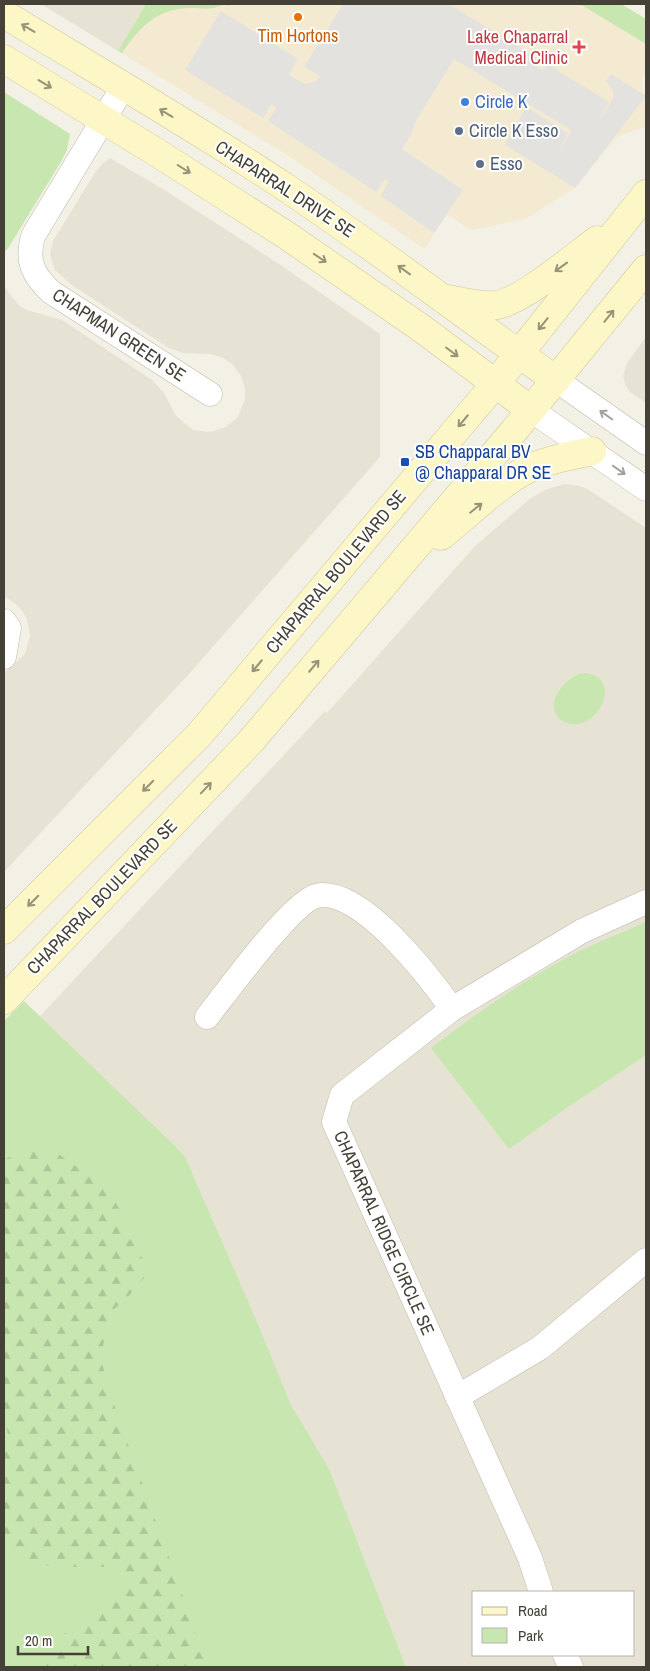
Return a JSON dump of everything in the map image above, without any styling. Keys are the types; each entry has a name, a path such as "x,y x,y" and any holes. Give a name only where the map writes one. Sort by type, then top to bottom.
{"main road":[{"name":"CHAPARRAL DRIVE SE","path":"4,14 279,183 444,298 556,380"},
{"path":"4,59 103,119 286,235 421,328 531,410"},
{"name":"CHAPARRAL BOULEVARD SE","path":"4,930 199,734 519,354 646,194"},
{"path":"444,298 471,304 492,305 504,303 542,280 628,217"},
{"name":"CHAPARRAL BOULEVARD SE","path":"4,1000 251,741 531,410 646,269"},
{"path":"396,570 502,486 526,470 549,461 592,452"}],"street":[{"name":"CHAPMAN GREEN SE","path":"123,87 33,236 30,248 33,269 39,281 51,292 210,394"},
{"path":"556,380 646,443"},
{"path":"531,410 646,489"},
{"path":"4,621 9,628 4,658"},
{"path":"207,1017 285,921 307,901 321,895 347,902 374,920 410,956 452,1009"},
{"name":"CHAPARRAL RIDGE CIRCLE SE","path":"541,1591 530,1558 334,1122 342,1095 452,1009 582,931 646,902"},
{"path":"457,1397 540,1348 646,1260"}],"shaded area":[{"path":"41,4 146,4 118,51"},
{"path":"146,4 621,4 646,19 646,70 641,84 642,91 646,96 646,127 616,138 575,188 527,218 474,230 467,228 452,217 446,216 424,249 287,155 118,51"},
{"path":"343,4 449,4 537,58 533,64 543,71 547,64 609,102 601,118 613,98 613,90 606,81 611,74 646,96 575,188 505,145 526,107 568,133 560,150 571,130 454,59 414,124 413,131 402,149 463,190 434,233 381,196 389,182 387,180 385,179 376,192 268,121 276,109 275,106 271,105 263,118 185,70 221,11 298,59 289,75 304,84 315,82 320,76 304,67"},
{"path":"110,158 166,191 276,262 380,334 380,457 188,675 4,872 4,673 25,654 30,635 27,619 23,612 4,596 4,284 10,295 20,306 27,310 62,320 152,380 164,393 176,416 193,430 210,432 226,427 238,417 245,399 245,388 241,376 233,365 223,358 210,354 183,353 169,348 73,286 55,270 50,254 53,241 94,174"},
{"path":"646,337 646,403 629,391 623,376 627,363"},
{"path":"564,484 580,486 646,528 646,1667 406,1667 370,1575 303,1426 40,1016 325,711 327,713 475,546 531,498 545,490"}],"green space":[{"path":"146,4 224,4 211,8 178,9 158,16 135,35 122,53 118,51"},
{"path":"580,4 621,4 646,19 646,44"},
{"path":"4,92 70,134 67,150 62,160 7,250 4,251"},
{"path":"583,673 596,676 603,683 605,693 602,703 597,713 588,720 578,724 567,723 558,718 554,711 556,696 568,681"},
{"path":"646,922 646,1055 509,1149 431,1048 482,1010 553,965 581,950"},
{"path":"24,1001 185,1157 290,1403 329,1469 406,1667 4,1667 4,1021"},
{"path":"33,1152 57,1153 108,1189 129,1226 148,1273 127,1298 108,1314 101,1360 117,1414 207,1667 37,1667 52,1642 100,1608 128,1582 116,1567 63,1567 16,1562 4,1533 4,1453 8,1436 4,1409 4,1160 9,1157"}],"place":[{"name":"Tim Hortons","path":"298,17"},
{"name":"Lake Chaparral Medical Clinic","path":"579,47"},
{"name":"Circle K","path":"465,102"},
{"name":"Circle K Esso","path":"459,131"},
{"name":"Esso","path":"480,164"},
{"name":"SB Chapparal BV @ Chapparal DR SE","path":"405,462"}]}
